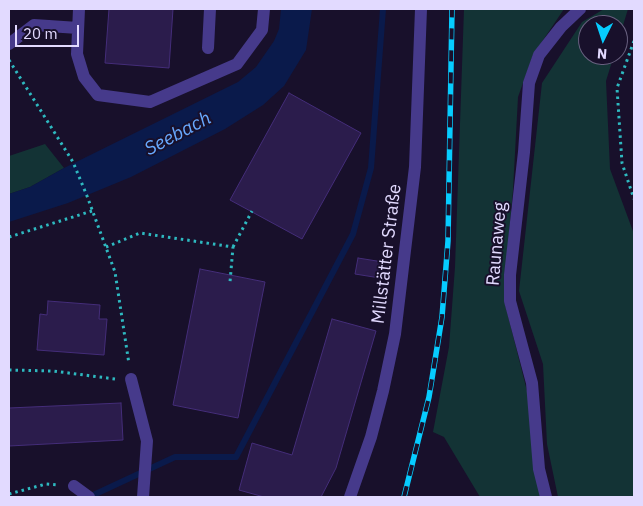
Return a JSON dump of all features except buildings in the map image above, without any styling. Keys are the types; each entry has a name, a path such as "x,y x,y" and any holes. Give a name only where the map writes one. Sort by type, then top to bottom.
{"street":[{"path":"79,9 77,54 84,77 98,95 150,102 237,64 262,30 264,9"},
{"path":"208,48 210,9"},
{"name":"Millstätter Straße","path":"350,497 378,409 395,334 415,167 421,9"},
{"name":"Raunaweg","path":"546,497 540,469 532,384 510,301 510,275 524,152 528,83 539,55 561,27 580,9"},
{"path":"9,44 34,25 78,28"},
{"path":"131,379 147,440 143,497"},
{"path":"74,486 89,497"}],"path":[{"path":"634,41 617,88 622,162 634,200"},
{"path":"9,60 73,162 88,196 115,272 131,379 9,370"},
{"path":"9,237 92,210"},
{"path":"230,282 233,248 252,211"},
{"path":"106,247 140,233 233,248"},
{"path":"9,494 46,484 74,486"}],"green space":[{"path":"464,9 564,9 533,55 518,97 513,190 504,288 505,304 528,395 542,497 480,497 444,437 433,432 449,347 455,267"},
{"path":"604,9 628,9 626,15 594,15"},
{"path":"578,28 578,65 611,65 606,81 610,169 634,234 634,497 558,497 547,444 543,364 519,291 542,83"},
{"path":"45,144 64,168 30,187 9,194 9,156"}],"water":[{"name":"Seebach","path":"281,9 312,9 306,50 284,86 263,105 225,129 131,177 68,203 9,222 9,194 30,187 64,168 238,82 256,67 274,41 279,29"}],"waterway":[{"path":"89,497 175,457 236,457 353,234 371,168 383,9"}],"railway":[{"path":"404,497 429,397 442,317 448,241 452,9"}]}
